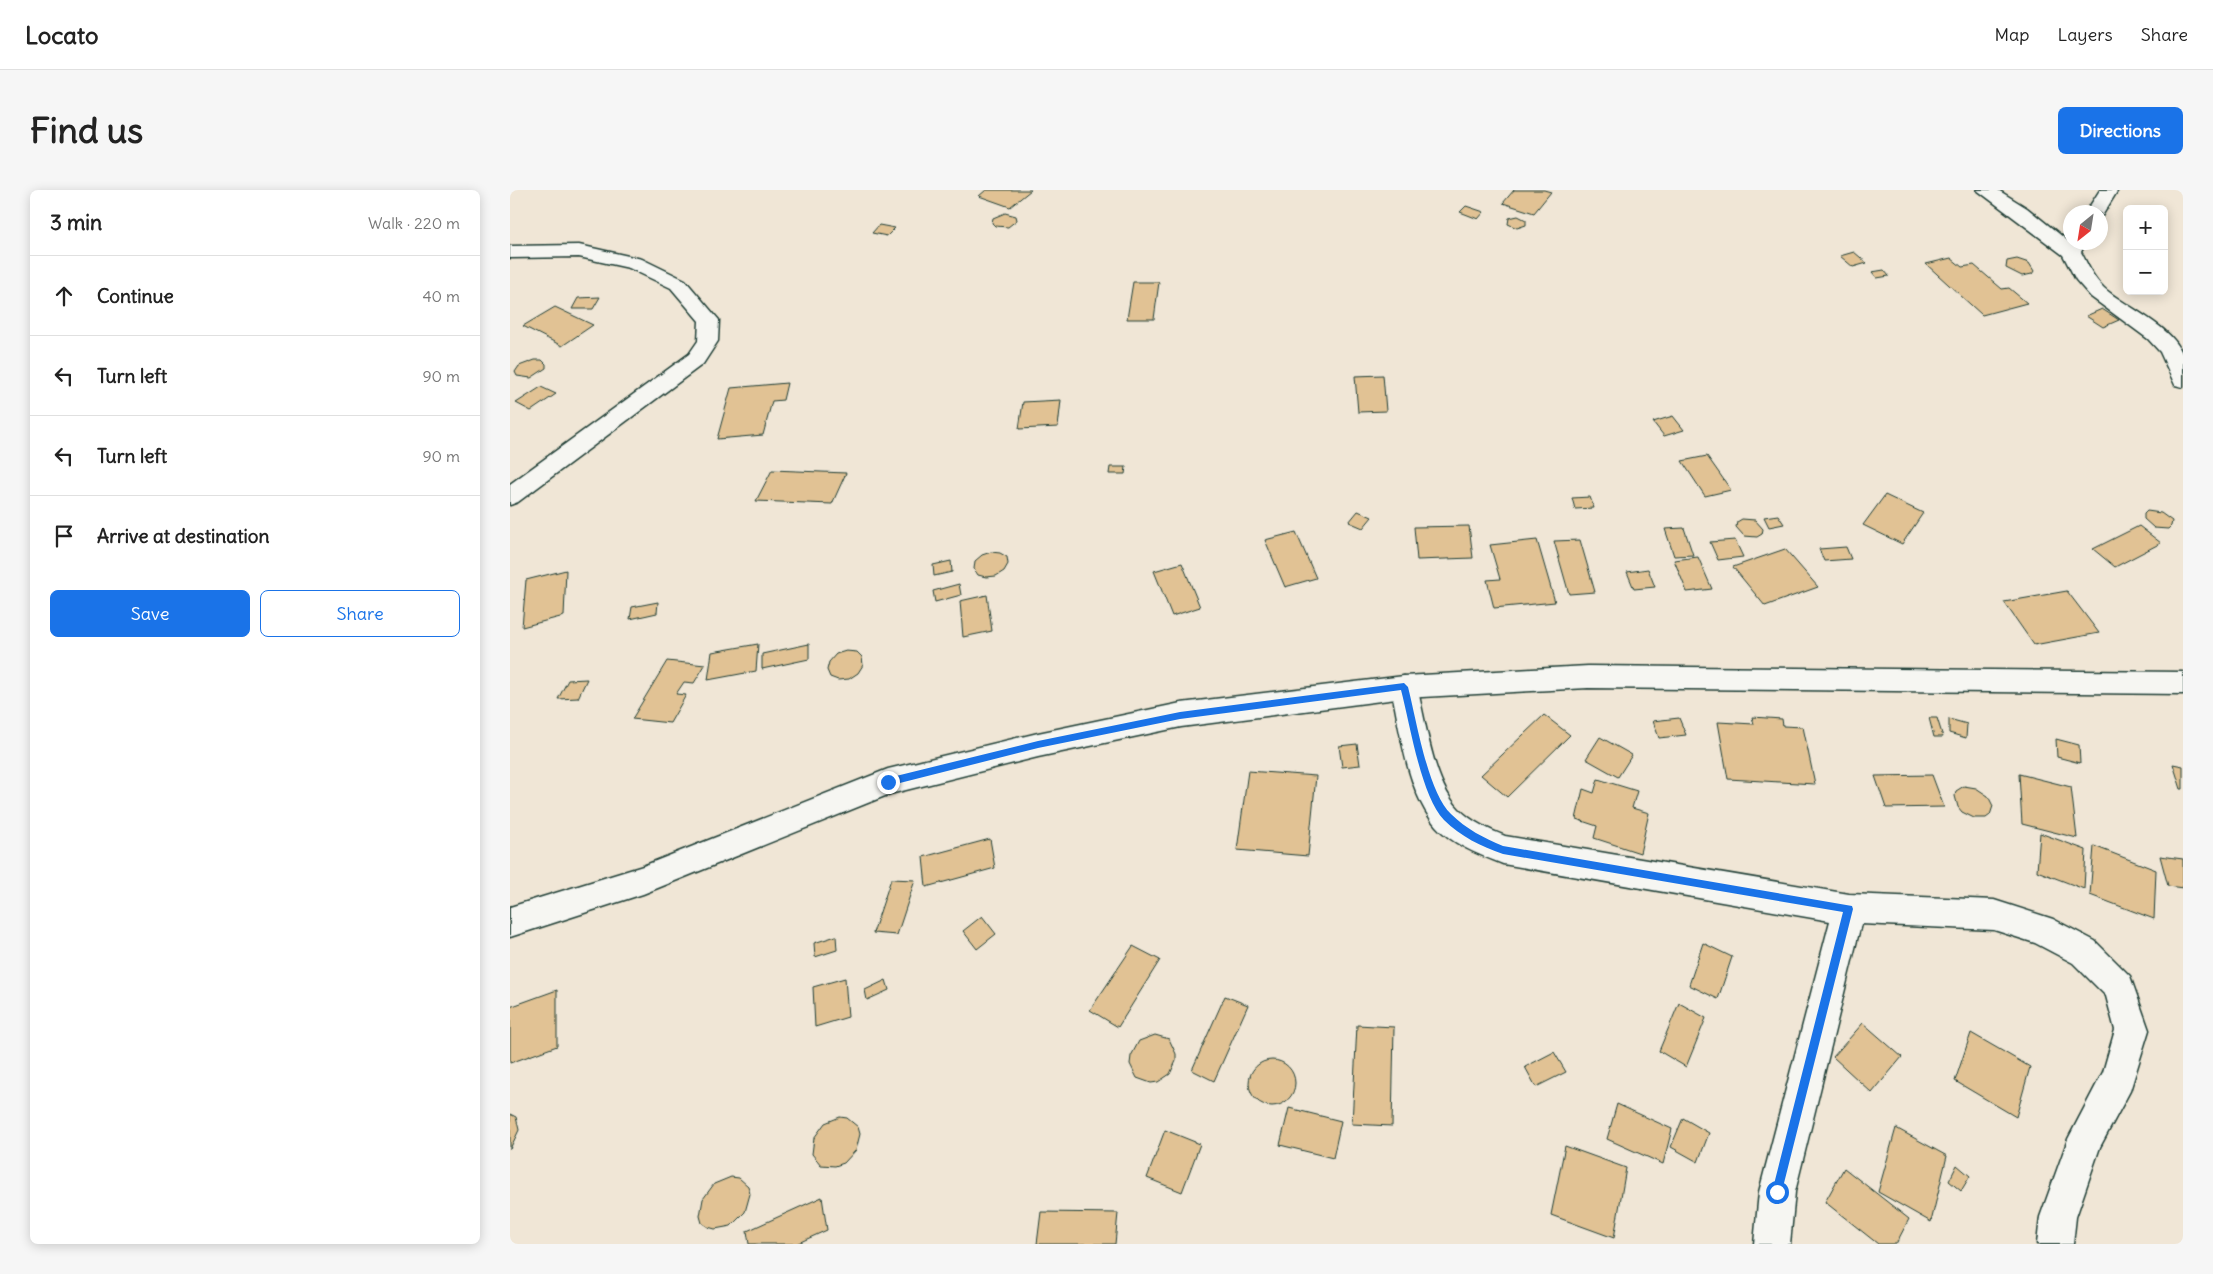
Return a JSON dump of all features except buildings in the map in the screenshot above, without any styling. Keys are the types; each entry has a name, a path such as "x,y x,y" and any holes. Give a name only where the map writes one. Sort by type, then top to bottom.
{"street":[{"path":"1986,190 2063,240"},
{"path":"2099,205 2108,190"},
{"path":"2075,250 2086,280 2098,293 2154,334 2170,349 2183,380"},
{"path":"510,252 580,252 635,263 678,284 709,320 708,341 696,359 510,496"},
{"path":"510,922 643,880 888,782 1038,745 1180,715 1404,687 1588,677 2183,683"},
{"path":"1404,687 1430,788 1446,816 1472,837 1503,850 1849,909 1994,914 2042,930 2084,952 2119,987 2132,1030 2118,1079 2085,1139 2058,1217 2055,1244"},
{"path":"1772,1244 1777,1192 1849,909"}],"route":[{"path":"888,782 1038,745 1180,715 1404,687 1430,788 1446,816 1472,837 1503,850 1849,909 1777,1192"}]}
